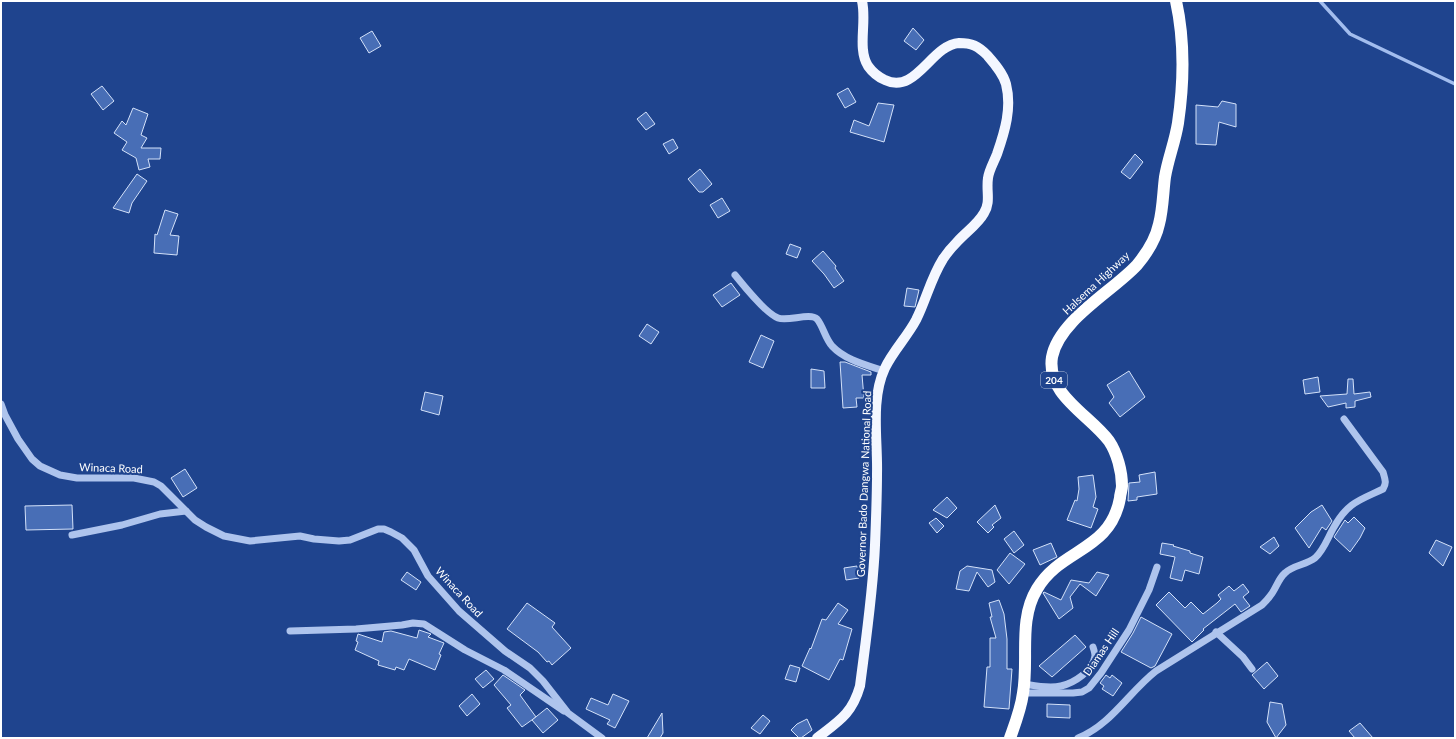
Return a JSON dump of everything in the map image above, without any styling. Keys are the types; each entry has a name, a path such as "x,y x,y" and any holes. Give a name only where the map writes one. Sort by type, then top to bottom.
{"highway":[{"name":"Halsema Highway","path":"1010,738 1018,715 1024,688 1026,657 1025,626 1028,609 1036,591 1045,577 1060,564 1094,542 1103,534 1111,524 1118,508 1122,486 1119,462 1110,443 1100,430 1064,396 1056,385 1051,370 1053,355 1063,332 1138,264 1152,243 1160,223 1165,176 1175,139 1181,98 1183,47 1181,25 1176,1"}],"main road":[{"name":"Governor Bado Dangwa National Road","path":"817,738 846,715 856,699 860,686 871,604 875,548 877,403 879,385 892,356 915,323 942,260 955,243 972,228 985,212 989,200 988,178 998,153 1008,115 1008,95 1004,78 981,49 969,43 954,44 942,49 921,71 911,78 901,82 891,83 876,76 868,65 863,48 864,10 862,1"}],"street":[{"path":"734,275 765,309 775,317 781,319 808,316 813,317 817,319 832,346 839,352 854,361 884,371"},
{"name":"Winaca Road","path":"1,404 5,415 18,439 32,459 40,466 60,475 77,478 134,478 154,482 168,492 186,511 206,527 224,536 250,540 300,536 330,540 350,540 378,530 384,530 402,538 414,550 428,576 459,611 505,651 530,668 544,681 568,713 602,738"},
{"path":"1078,738 1105,722 1156,671 1216,632 1262,605 1270,596 1285,573 1292,568 1309,562 1321,551 1345,510 1355,502 1383,489 1386,485 1386,481 1383,472 1344,419"},
{"path":"72,535 122,525 160,514 186,511"},
{"name":"Diamas Hill","path":"1024,688 1073,693 1082,692 1089,688 1101,673 1132,624 1149,590 1157,567"},
{"path":"290,631 370,628 413,623 424,624 465,650 504,670 549,702 568,713"},
{"path":"1216,632 1244,657 1252,669"},
{"path":"1024,688 1060,686 1074,681 1089,668 1095,657 1093,647"}],"building":[{"path":"913,28 924,40 916,50 904,41"},
{"path":"372,31 381,46 369,53 360,38"},
{"path":"102,86 114,101 103,110 91,94"},
{"path":"848,88 856,102 845,108 837,94"},
{"path":"1222,101 1236,104 1236,127 1219,122 1216,145 1196,144 1196,105 1218,107"},
{"path":"878,103 894,105 884,142 850,132 854,120 869,126"},
{"path":"133,108 148,114 141,135 147,138 141,148 161,148 160,159 148,159 150,167 139,170 136,158 122,150 127,142 114,133 122,121 126,125"},
{"path":"646,112 655,124 646,130 637,119"},
{"path":"673,139 678,148 669,154 663,144"},
{"path":"1135,154 1143,162 1130,179 1121,172"},
{"path":"700,169 712,184 703,192 699,192 688,179"},
{"path":"137,174 147,181 132,203 129,213 113,208"},
{"path":"722,198 730,211 718,218 710,205"},
{"path":"165,210 178,214 170,235 179,236 177,255 154,253 155,234 157,235"},
{"path":"790,244 801,248 797,258 786,254"},
{"path":"823,251 836,266 835,268 844,281 834,288 812,261"},
{"path":"731,283 740,295 722,307 713,295"},
{"path":"907,288 919,290 915,307 904,306"},
{"path":"647,324 659,332 651,344 639,336"},
{"path":"761,335 774,341 763,368 749,362"},
{"path":"840,362 845,362 871,372 871,375 862,375 864,398 856,398 857,407 843,408"},
{"path":"811,369 824,371 825,388 811,388"},
{"path":"1129,371 1145,397 1120,417 1109,403 1114,397 1107,385"},
{"path":"1318,377 1320,392 1305,394 1303,380"},
{"path":"1348,379 1353,379 1354,394 1370,392 1371,397 1355,401 1355,407 1346,408 1346,403 1328,407 1320,396 1347,394"},
{"path":"425,392 443,396 439,415 421,410"},
{"path":"185,469 197,488 183,497 171,478"},
{"path":"1155,472 1157,494 1137,497 1137,500 1128,501 1129,483 1140,482 1139,475"},
{"path":"1093,475 1096,497 1093,507 1098,509 1091,528 1067,520 1075,500 1077,501 1079,489 1078,477"},
{"path":"947,497 957,508 947,518 933,510"},
{"path":"72,505 73,529 26,530 25,506"},
{"path":"995,505 1001,518 992,525 994,527 988,533 977,522"},
{"path":"1322,505 1332,521 1326,530 1322,527 1309,548 1295,528 1311,512"},
{"path":"1354,517 1365,528 1350,552 1334,537 1345,520 1348,523"},
{"path":"936,518 944,526 937,533 929,523"},
{"path":"1014,531 1024,545 1014,553 1004,539"},
{"path":"1274,537 1279,546 1270,554 1260,547"},
{"path":"1436,540 1452,547 1443,566 1429,553"},
{"path":"1051,543 1057,557 1040,565 1033,550"},
{"path":"1162,543 1174,545 1173,546 1203,557 1199,574 1185,570 1182,581 1170,578 1175,557 1160,554"},
{"path":"1010,553 1025,564 1009,584 997,570"},
{"path":"857,566 859,578 846,580 844,568"},
{"path":"967,566 992,570 995,582 988,587 977,572 969,591 956,589 960,571"},
{"path":"407,572 421,582 416,590 401,580"},
{"path":"1097,572 1109,575 1096,596 1080,584 1070,597 1073,608 1059,619 1043,593 1044,592 1061,600 1071,580 1089,583"},
{"path":"1243,584 1249,592 1243,597 1250,606 1241,612 1235,604 1203,629 1204,630 1192,642 1156,605 1169,592 1185,608 1191,602 1203,614 1221,599 1218,595 1229,586 1234,591"},
{"path":"999,600 1004,614 1007,639 1007,669 1012,669 1009,709 984,707 987,667 990,667 990,638 996,638 990,617 992,617 989,603"},
{"path":"527,603 555,623 552,627 571,648 552,665 549,661 547,662 538,652 507,629"},
{"path":"838,603 848,610 838,624 852,629 843,660 840,659 829,680 802,666 810,648 811,649 822,619 826,620"},
{"path":"1141,617 1172,634 1155,666 1151,668 1121,652"},
{"path":"419,630 431,634 428,637 444,643 439,654 441,655 435,670 409,659 404,670 396,667 395,670 378,665 379,661 355,650 358,642 356,641 358,634 382,642 384,632 391,631 417,638"},
{"path":"1075,635 1086,647 1052,677 1039,666"},
{"path":"1267,662 1278,676 1264,689 1252,675"},
{"path":"790,665 800,668 796,682 785,679"},
{"path":"486,670 494,679 483,688 475,679"},
{"path":"503,675 525,690 520,695 536,717 522,727 507,708 511,705 494,685"},
{"path":"1106,675 1110,678 1112,675 1122,683 1113,696 1102,689 1104,686 1100,683"},
{"path":"472,694 480,704 467,716 459,706"},
{"path":"613,694 629,701 615,728 607,724 610,720 586,709 591,698 608,705"},
{"path":"1270,702 1282,704 1286,725 1276,738 1267,722"},
{"path":"1047,704 1070,705 1070,718 1047,717"},
{"path":"547,708 558,720 543,733 532,720"},
{"path":"662,713 663,733 660,738 647,738"},
{"path":"763,715 770,721 760,734 751,728"},
{"path":"807,719 812,730 799,738 791,730 797,724"},
{"path":"1360,723 1373,738 1355,738 1349,731"}],"waterway":[{"path":"1320,1 1350,34 1455,84"}]}
